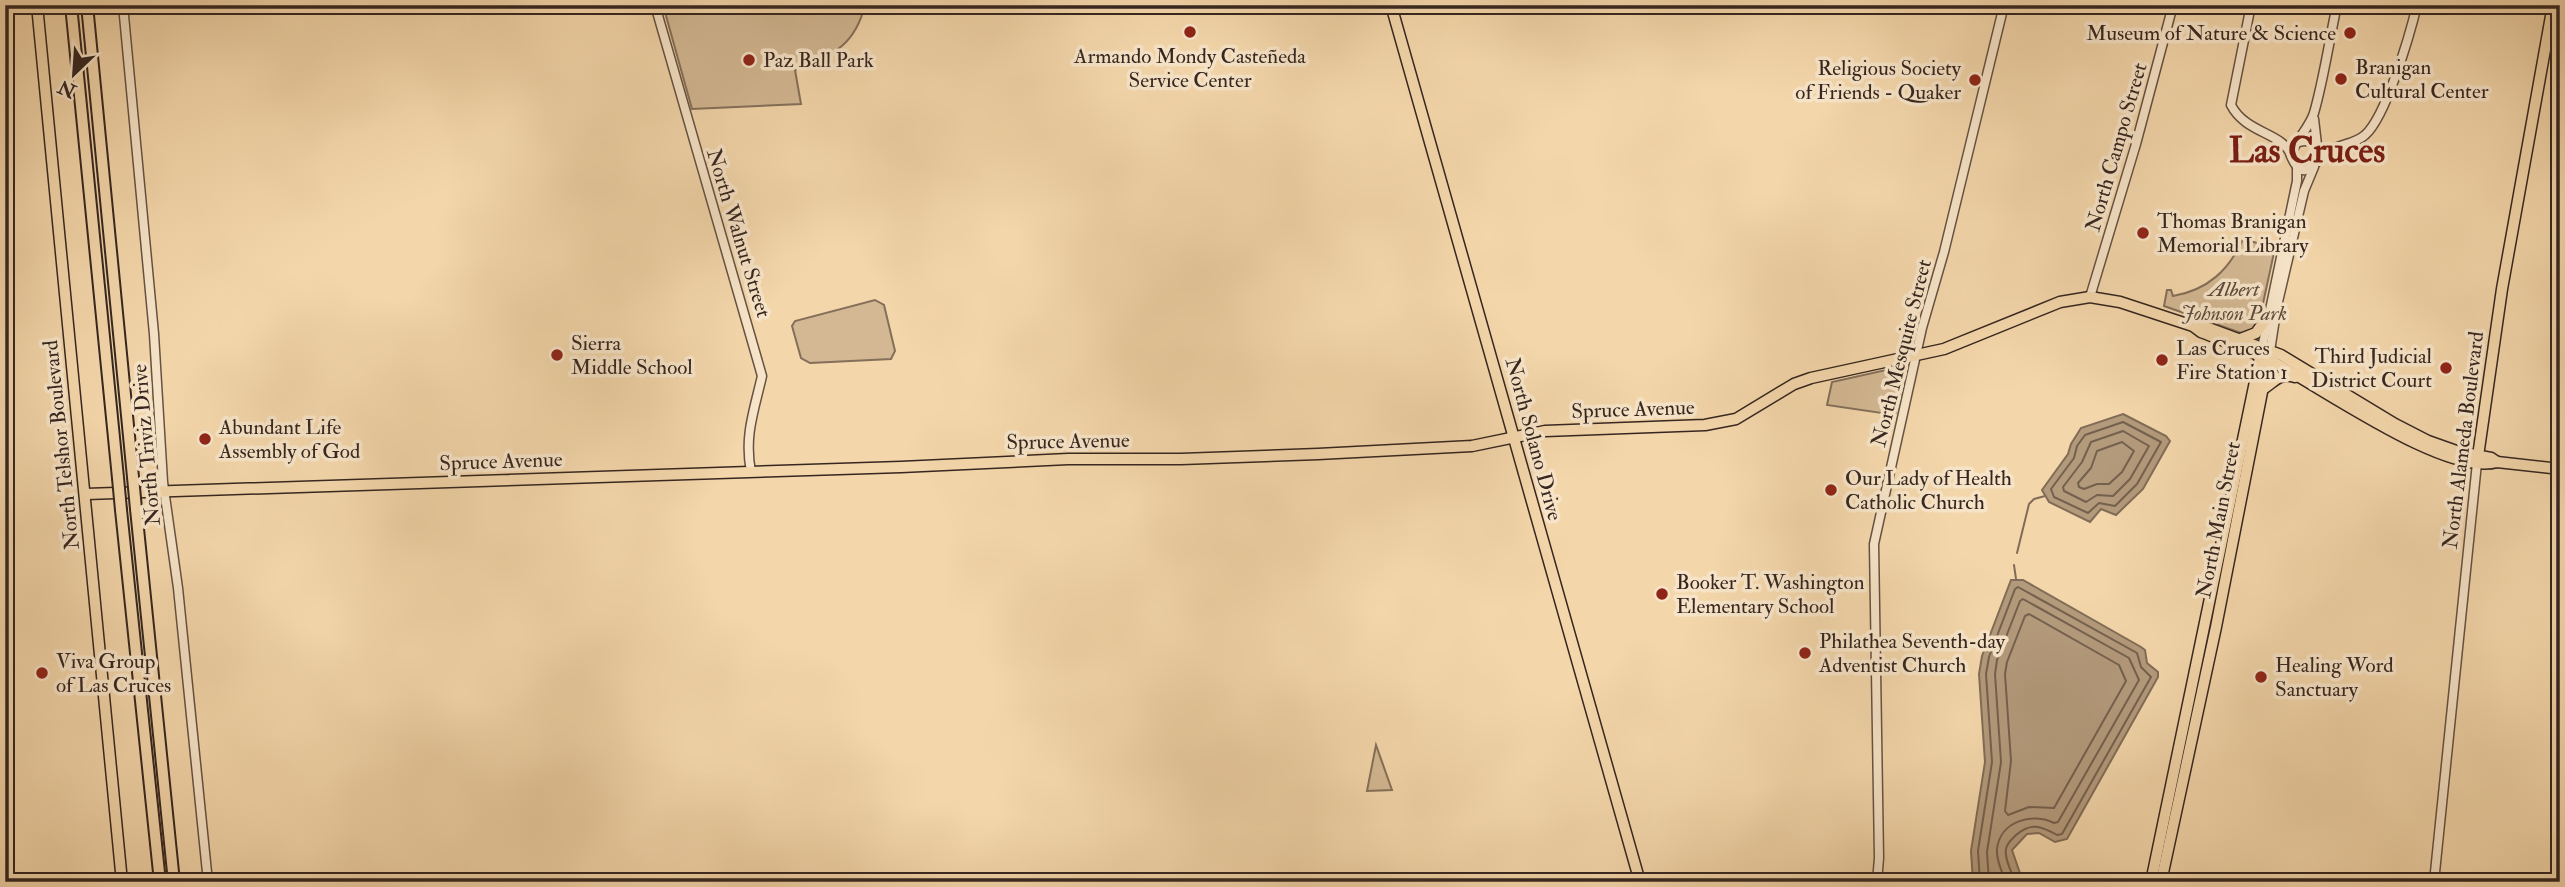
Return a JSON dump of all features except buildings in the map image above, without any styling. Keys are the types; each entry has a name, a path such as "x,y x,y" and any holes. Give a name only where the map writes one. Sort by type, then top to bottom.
{"highway":[{"path":"71,5 160,882"},
{"path":"87,5 174,882"}],"main road":[{"name":"North Telshor Boulevard","path":"37,5 122,882"},
{"name":"North Solano Drive","path":"1391,5 1640,882"},
{"name":"North Alameda Boulevard","path":"2477,460 2504,280 2553,5"},
{"name":"Spruce Avenue","path":"86,494 1044,460 1318,454 1472,446 1545,431 1705,425 1736,419 1794,384 1811,377 1944,349 2060,302 2091,297"},
{"path":"2091,297 2122,303 2193,326 2203,326 2238,340 2266,354 2302,379 2380,425 2444,455 2477,460 2491,458 2497,462 2560,469"},
{"path":"2238,340 2256,333 2268,316"},
{"path":"2193,326 2201,332 2266,354 2281,355 2407,430 2477,460"},
{"name":"North Main Street","path":"2161,882 2214,637 2263,389 2266,354"},
{"name":"North Main Street","path":"2151,882 2266,354"},
{"path":"2263,389 2276,377 2290,375 2302,379"}],"street":[{"name":"North Triviz Drive","path":"123,5 155,334 165,492 184,641 208,882"},
{"name":"North Walnut Street","path":"655,5 762,376 746,450 751,472"},
{"name":"North Mesquite Street","path":"1877,882 1879,858 1874,544 1915,355 1944,252 2004,5"},
{"name":"North Campo Street","path":"2091,297 2136,145 2173,5"},
{"path":"2251,5 2231,105 2248,125 2285,145 2297,166 2305,169 2316,165 2329,151 2362,138 2372,126 2386,102 2417,5"},
{"path":"2291,156 2314,113 2337,5"},
{"path":"2233,94 2240,113 2251,124 2281,139 2298,143 2307,141 2318,146 2348,142 2372,126"},
{"path":"2314,113 2314,130 2320,155 2316,165"},
{"name":"North Main Street","path":"2266,354 2304,191 2316,165"},
{"name":"North Main Street","path":"2266,354 2268,316 2297,181 2297,166"},
{"name":"North Alameda Boulevard","path":"2434,882 2477,460"}],"green space":[{"name":"Paz Ball Park","path":"663,5 865,5 855,31 840,48 795,70 801,104 692,109"},
{"name":"Albert Johnson Park","path":"2243,239 2275,248 2259,322 2253,329 2241,333 2164,306 2167,290 2171,290 2173,296 2185,293 2216,277 2231,260"},
{"path":"875,300 884,305 895,351 891,359 810,363 801,358 792,326 795,321"},
{"path":"1895,368 1903,371 1904,376 1895,415 1827,405 1832,382"},
{"path":"1376,745 1392,790 1367,791"}],"water":[{"path":"2123,414 2166,436 2170,441 2143,489 2116,515 2101,509 2090,522 2049,502 2042,490 2068,454 2081,428"},
{"path":"2011,580 2023,580 2141,647 2145,650 2147,663 2158,672 2158,677 2067,839 2055,842 2039,833 2027,834 2012,850 2023,882 1973,882 1971,851 1985,762 1979,674 1982,656"}],"waterway":[{"path":"2017,553 2029,504 2034,499 2045,496"},
{"path":"2014,565 2016,579"}],"place":[{"name":"Armando Mondy Casteñeda Service Center","path":"1190,32"},
{"name":"Museum of Nature & Science","path":"2350,33"},
{"name":"Paz Ball Park","path":"749,60"},
{"name":"Branigan Cultural Center","path":"2341,79"},
{"name":"Religious Society of Friends - Quaker","path":"1975,80"},
{"name":"Thomas Branigan Memorial Library","path":"2143,233"},
{"name":"Sierra Middle School","path":"557,355"},
{"name":"Las Cruces Fire Station 1","path":"2162,360"},
{"name":"Third Judicial District Court","path":"2446,368"},
{"name":"Abundant Life Assembly of God","path":"205,439"},
{"name":"Our Lady of Health Catholic Church","path":"1831,490"},
{"name":"Booker T. Washington Elementary School","path":"1662,594"},
{"name":"Philathea Seventh-day Adventist Church","path":"1805,653"},
{"name":"Viva Group of Las Cruces","path":"42,673"},
{"name":"Healing Word Sanctuary","path":"2261,677"}],"district":[{"name":"Las Cruces","path":"2307,150"}]}
